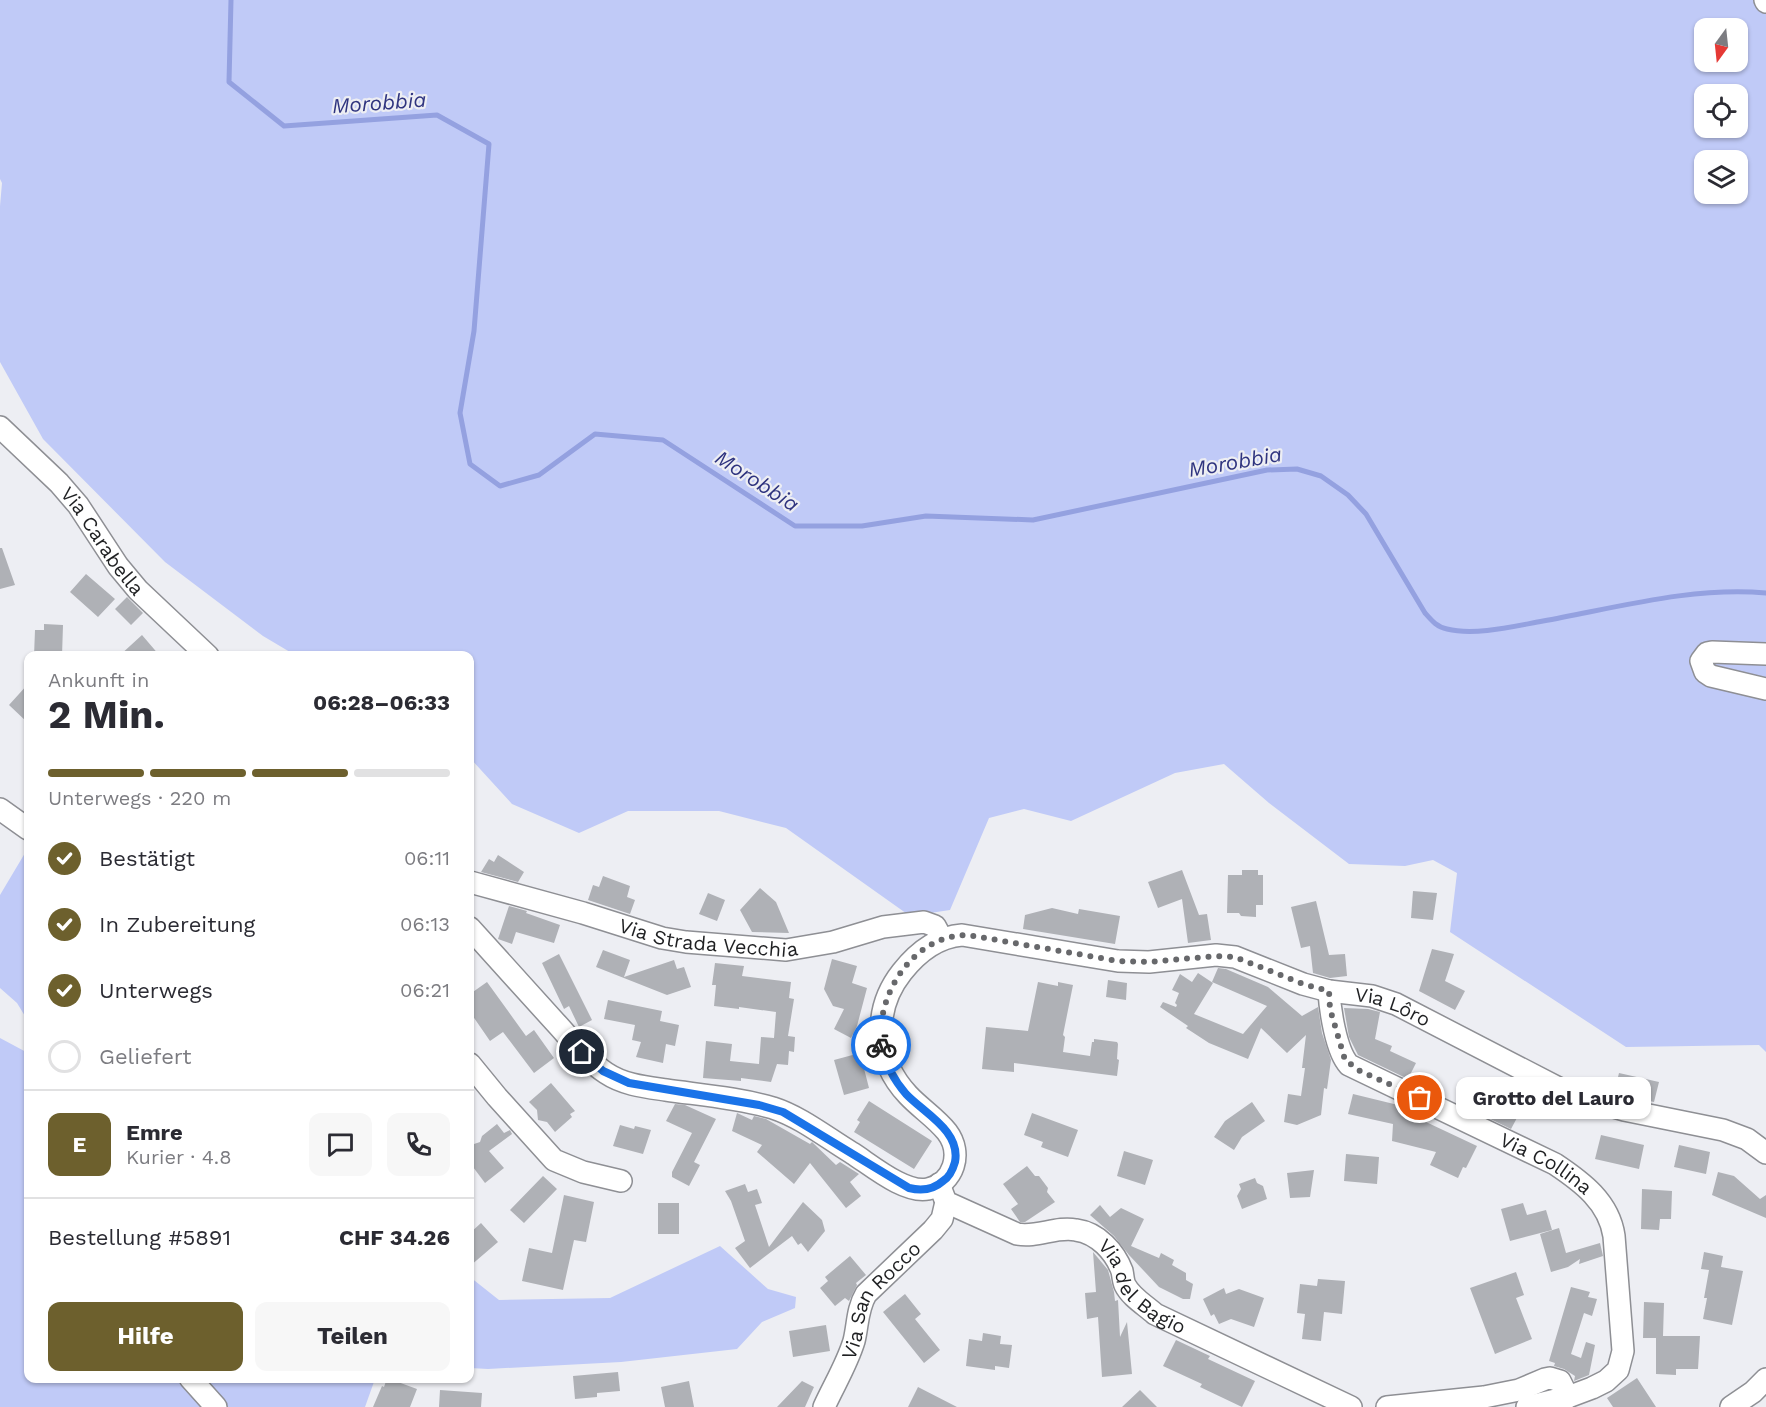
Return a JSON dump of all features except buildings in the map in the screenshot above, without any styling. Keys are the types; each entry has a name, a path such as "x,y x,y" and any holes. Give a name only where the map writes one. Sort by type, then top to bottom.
{"street":[{"name":"Via Carabella","path":"0,427 59,483 78,505 118,566 203,651"},
{"path":"1766,654 1712,652 1707,653 1701,661 1705,672 1711,676 1766,689"},
{"path":"0,809 24,826"},
{"name":"Via Strada Vecchia","path":"474,883 584,913 662,938 686,942 786,950 833,942 884,927 924,922 935,927 942,939"},
{"path":"474,932 582,1052 610,1076 638,1086 773,1108 809,1126 909,1188 942,1193"},
{"name":"Via Lôro","path":"942,1193 954,1164 953,1141 940,1124 917,1104 896,1080 882,1047 880,1023 887,999 899,975 916,956 942,939 968,935 1118,961 1149,962 1216,956 1235,957 1303,984 1329,991 1372,996 1396,1004 1572,1095 1624,1110 1724,1130 1747,1139 1766,1153"},
{"name":"Via Collina","path":"1329,991 1330,1009 1342,1056 1349,1065 1555,1164 1595,1195 1607,1211 1614,1236 1623,1351 1620,1365 1614,1375 1606,1381 1568,1397 1527,1407"},
{"path":"474,1069 554,1160 583,1172 621,1181"},
{"name":"Via San Rocco","path":"824,1407 854,1339 860,1304 866,1294 942,1219 942,1193"},
{"name":"Via del Bagio","path":"942,1193 1017,1234 1027,1236 1075,1229 1100,1239 1115,1257 1125,1285 1155,1314 1351,1407"},
{"path":"1387,1407 1502,1395 1550,1378 1560,1381 1568,1397"},
{"path":"1731,1407 1753,1392 1766,1379"},
{"path":"194,1383 216,1407"}],"shaded area":[{"path":"0,0 1766,0 1766,1052 1759,1045 1626,1047 1450,932 1457,873 1433,860 1405,866 1349,864 1269,803 1224,764 1175,773 1071,821 1024,809 989,818 950,910 910,916 786,828 719,811 628,811 579,833 512,804 474,762 474,651 288,651 263,636 165,562 43,439 0,362 2,183 0,179"},
{"path":"24,855 24,1014 17,1003 0,988 0,895"},
{"path":"0,1038 24,1051 24,1383 374,1383 365,1407 0,1407"},
{"path":"720,1246 768,1289 796,1297 795,1308 762,1322 737,1349 621,1362 474,1368 474,1280 499,1300 610,1298"}],"waterway":[{"name":"Morobbia","path":"231,0 229,82 284,126 437,115 489,144 474,331 460,413 470,464 500,486 539,475 595,434 663,440 795,526 862,526 926,516 1033,520 1267,470 1297,469 1321,476 1348,495 1366,514 1425,613 1443,628 1458,631 1495,630 1683,595 1766,593"}],"way so far":[{"path":"881,1045 880,1023 892,986 908,964 924,949 949,937 968,935 1118,961 1149,962 1226,955 1244,959 1303,984 1329,991 1330,1009 1342,1056 1349,1065 1420,1098"}],"place":[{"name":"Grotto del Lauro","path":"1420,1098"}],"route":[{"path":"582,1052 610,1076 638,1086 773,1108 809,1126 909,1188 922,1190 931,1188 943,1182 952,1172 956,1157 953,1141 940,1124 906,1093 896,1080 885,1059 881,1045"}]}
